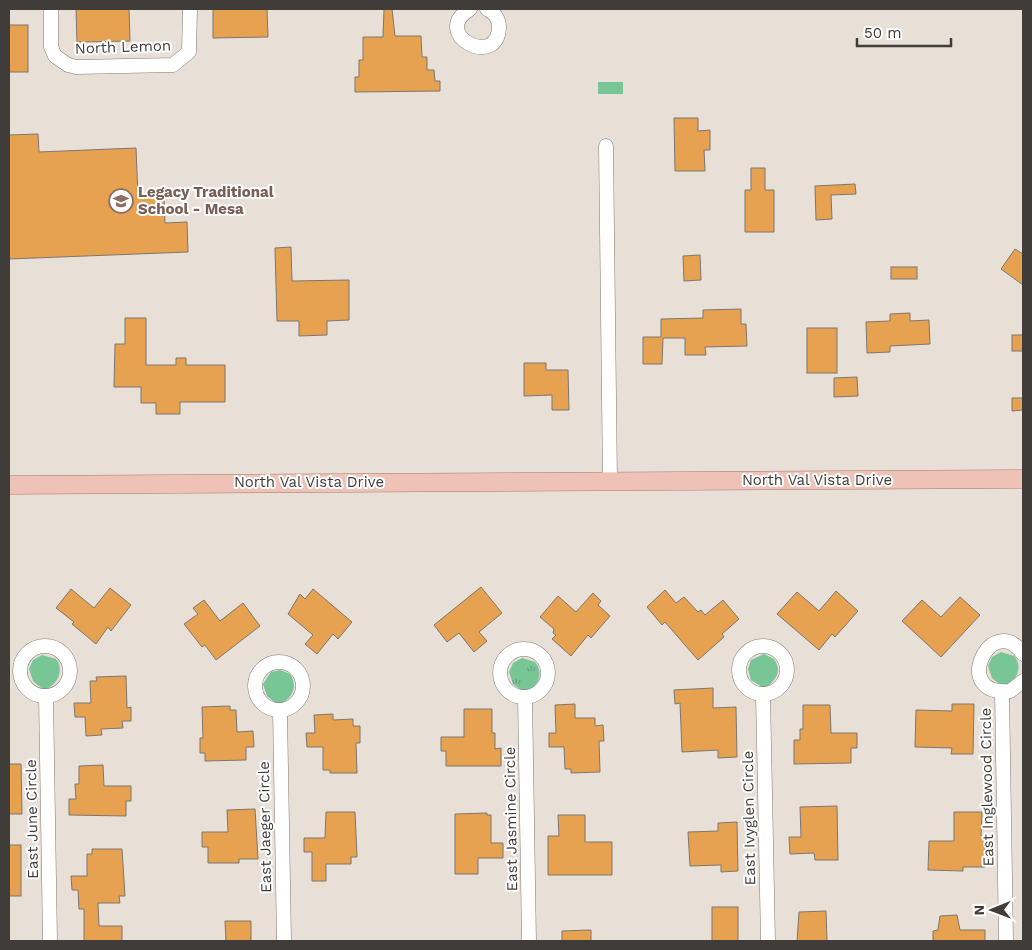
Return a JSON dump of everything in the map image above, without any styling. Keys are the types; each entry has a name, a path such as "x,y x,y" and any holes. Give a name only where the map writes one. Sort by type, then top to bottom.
{"main road":[{"name":"North Val Vista Drive","path":"9,485 1023,479"}],"street":[{"name":"North Lemon","path":"51,9 51,46 61,61 76,67 172,65 185,57 190,45 190,9"},
{"path":"470,9 461,17 458,29 468,45 481,48 493,41 499,28 495,15 486,9"},
{"path":"606,146 610,481"},
{"name":"East Inglewood Circle","path":"1023,654 1016,646 1000,643 992,645 981,656 979,672 987,686 1002,692 1017,687 1023,681"},
{"name":"East Inglewood Circle","path":"1002,692 1006,941"},
{"name":"East Ivyglen Circle","path":"763,694 768,941"},
{"name":"East June Circle","path":"46,696 50,941"},
{"name":"East Jasmine Circle","path":"525,696 529,941"},
{"name":"East Jaeger Circle","path":"280,711 284,941"}],"green space":[{"path":"598,82 623,82 623,94 598,94"},
{"path":"1001,652 1014,656 1018,665 1015,678 1003,687 992,678 988,666 992,657"},
{"path":"764,654 774,659 778,668 777,676 765,689 751,680 748,669 751,660"},
{"path":"42,655 56,659 60,668 56,681 44,690 33,681 29,669 33,660"},
{"path":"522,658 535,662 539,671 536,684 524,693 513,684 509,672 513,663"},
{"path":"280,670 290,674 293,679 294,688 287,700 278,705 267,696 263,684 271,672"}],"building":[{"path":"76,9 129,9 130,41 77,42"},
{"path":"213,9 267,9 268,37 213,38"},
{"path":"384,9 392,9 395,36 421,36 422,57 427,57 427,70 434,70 435,81 440,81 440,91 355,92 355,77 359,77 359,60 363,60 363,37 383,37"},
{"path":"9,25 28,25 28,72 9,72"},
{"path":"674,118 698,118 698,131 710,130 710,150 704,150 705,171 675,171"},
{"path":"38,134 39,152 136,148 138,197 164,196 165,223 187,222 188,252 9,259 9,135"},
{"path":"751,168 765,168 765,190 774,190 774,232 745,232 745,190 751,190"},
{"path":"855,184 856,194 831,195 832,219 816,220 815,186"},
{"path":"291,247 292,281 349,280 349,320 327,321 327,335 299,336 299,321 277,321 275,248"},
{"path":"1015,249 1023,254 1023,285 1001,269"},
{"path":"700,255 701,280 684,281 683,256"},
{"path":"891,267 917,267 917,279 891,279"},
{"path":"741,309 741,324 746,324 747,346 705,347 706,355 685,355 685,338 663,338 662,364 643,364 643,337 661,337 661,319 703,318 703,310"},
{"path":"910,313 910,321 929,320 930,344 890,346 890,352 867,353 866,322 890,321 890,314"},
{"path":"125,318 146,318 146,365 176,365 176,358 186,358 186,365 225,365 225,402 180,402 180,414 156,414 156,403 141,403 141,387 114,387 115,344 125,344"},
{"path":"807,328 837,328 837,373 807,373"},
{"path":"1012,335 1023,335 1023,351 1012,351"},
{"path":"524,363 546,363 546,370 568,370 569,410 552,410 552,395 524,396"},
{"path":"857,377 858,396 834,397 834,378"},
{"path":"1012,398 1023,398 1023,410 1012,411"},
{"path":"481,587 502,613 479,632 487,641 474,652 459,633 447,642 434,625"},
{"path":"110,588 131,605 111,631 108,627 96,644 72,624 74,622 56,608 71,589 94,608"},
{"path":"313,589 352,622 338,639 333,634 317,654 305,644 313,635 288,614 300,594 305,599"},
{"path":"665,590 676,603 684,597 698,612 701,610 705,615 723,600 739,619 722,634 724,637 698,660 665,622 662,625 647,607"},
{"path":"836,591 858,611 835,637 832,634 819,650 777,614 797,592 819,611"},
{"path":"593,593 601,601 598,605 610,616 591,638 588,635 571,656 552,639 556,635 553,633 554,629 540,617 558,596 576,612"},
{"path":"960,597 980,615 941,657 902,621 922,600 941,617"},
{"path":"204,600 220,621 243,603 260,626 216,660 205,645 202,647 184,624 198,614 193,608"},
{"path":"126,676 127,708 131,707 131,721 122,721 123,728 101,729 102,735 86,736 85,717 75,717 74,703 91,703 90,681 97,681 96,677"},
{"path":"713,688 713,708 736,707 737,757 718,758 718,750 682,752 680,703 675,704 674,690"},
{"path":"575,704 575,718 595,718 595,726 603,725 604,741 599,741 600,772 571,773 571,769 565,769 564,747 549,747 549,733 556,733 555,705"},
{"path":"952,704 974,704 973,754 951,754 952,748 915,747 916,710 952,711"},
{"path":"803,705 830,705 831,733 857,733 857,748 851,748 851,763 794,764 794,740 800,740 800,729 803,729"},
{"path":"230,706 230,710 236,710 237,732 253,731 254,747 246,747 246,760 205,761 205,753 200,753 200,738 203,738 202,707"},
{"path":"464,709 492,709 492,733 495,733 495,749 501,748 501,766 446,766 446,751 441,751 441,737 464,737"},
{"path":"333,714 333,720 353,719 353,726 360,726 360,743 356,743 357,773 330,773 330,770 323,770 323,747 307,747 306,733 315,733 314,715"},
{"path":"9,764 21,764 22,814 9,814"},
{"path":"103,765 104,786 131,786 131,801 126,801 126,816 69,815 69,799 76,799 75,784 79,784 79,766"},
{"path":"837,806 838,860 815,860 814,853 790,854 789,837 801,837 800,807"},
{"path":"255,809 258,859 239,859 239,863 208,863 208,847 202,847 202,832 228,832 227,810"},
{"path":"326,812 355,812 357,857 351,857 351,864 326,864 326,881 312,881 312,852 304,852 304,838 325,838"},
{"path":"954,812 982,812 981,836 985,836 985,867 963,867 963,871 928,870 929,841 954,841"},
{"path":"487,813 487,815 491,815 491,843 503,843 503,858 478,858 478,874 455,874 455,814"},
{"path":"558,815 585,815 585,842 612,842 612,875 548,875 548,836 559,836"},
{"path":"737,822 738,871 721,872 721,865 690,866 688,832 718,831 718,823"},
{"path":"9,845 21,845 21,896 9,896"},
{"path":"92,849 122,849 125,896 119,896 120,903 98,903 99,926 122,926 122,941 84,941 84,909 79,909 78,890 72,890 71,876 87,876 87,854 92,854"},
{"path":"712,907 738,907 738,941 712,941"},
{"path":"826,911 827,941 797,941 799,912"},
{"path":"957,915 960,930 985,930 985,941 933,941 933,931 938,930 940,916"},
{"path":"225,921 251,921 251,941 226,941"},
{"path":"591,930 591,941 562,941 562,931"}],"place":[{"name":"Legacy Traditional School - Mesa","path":"121,201"}]}
